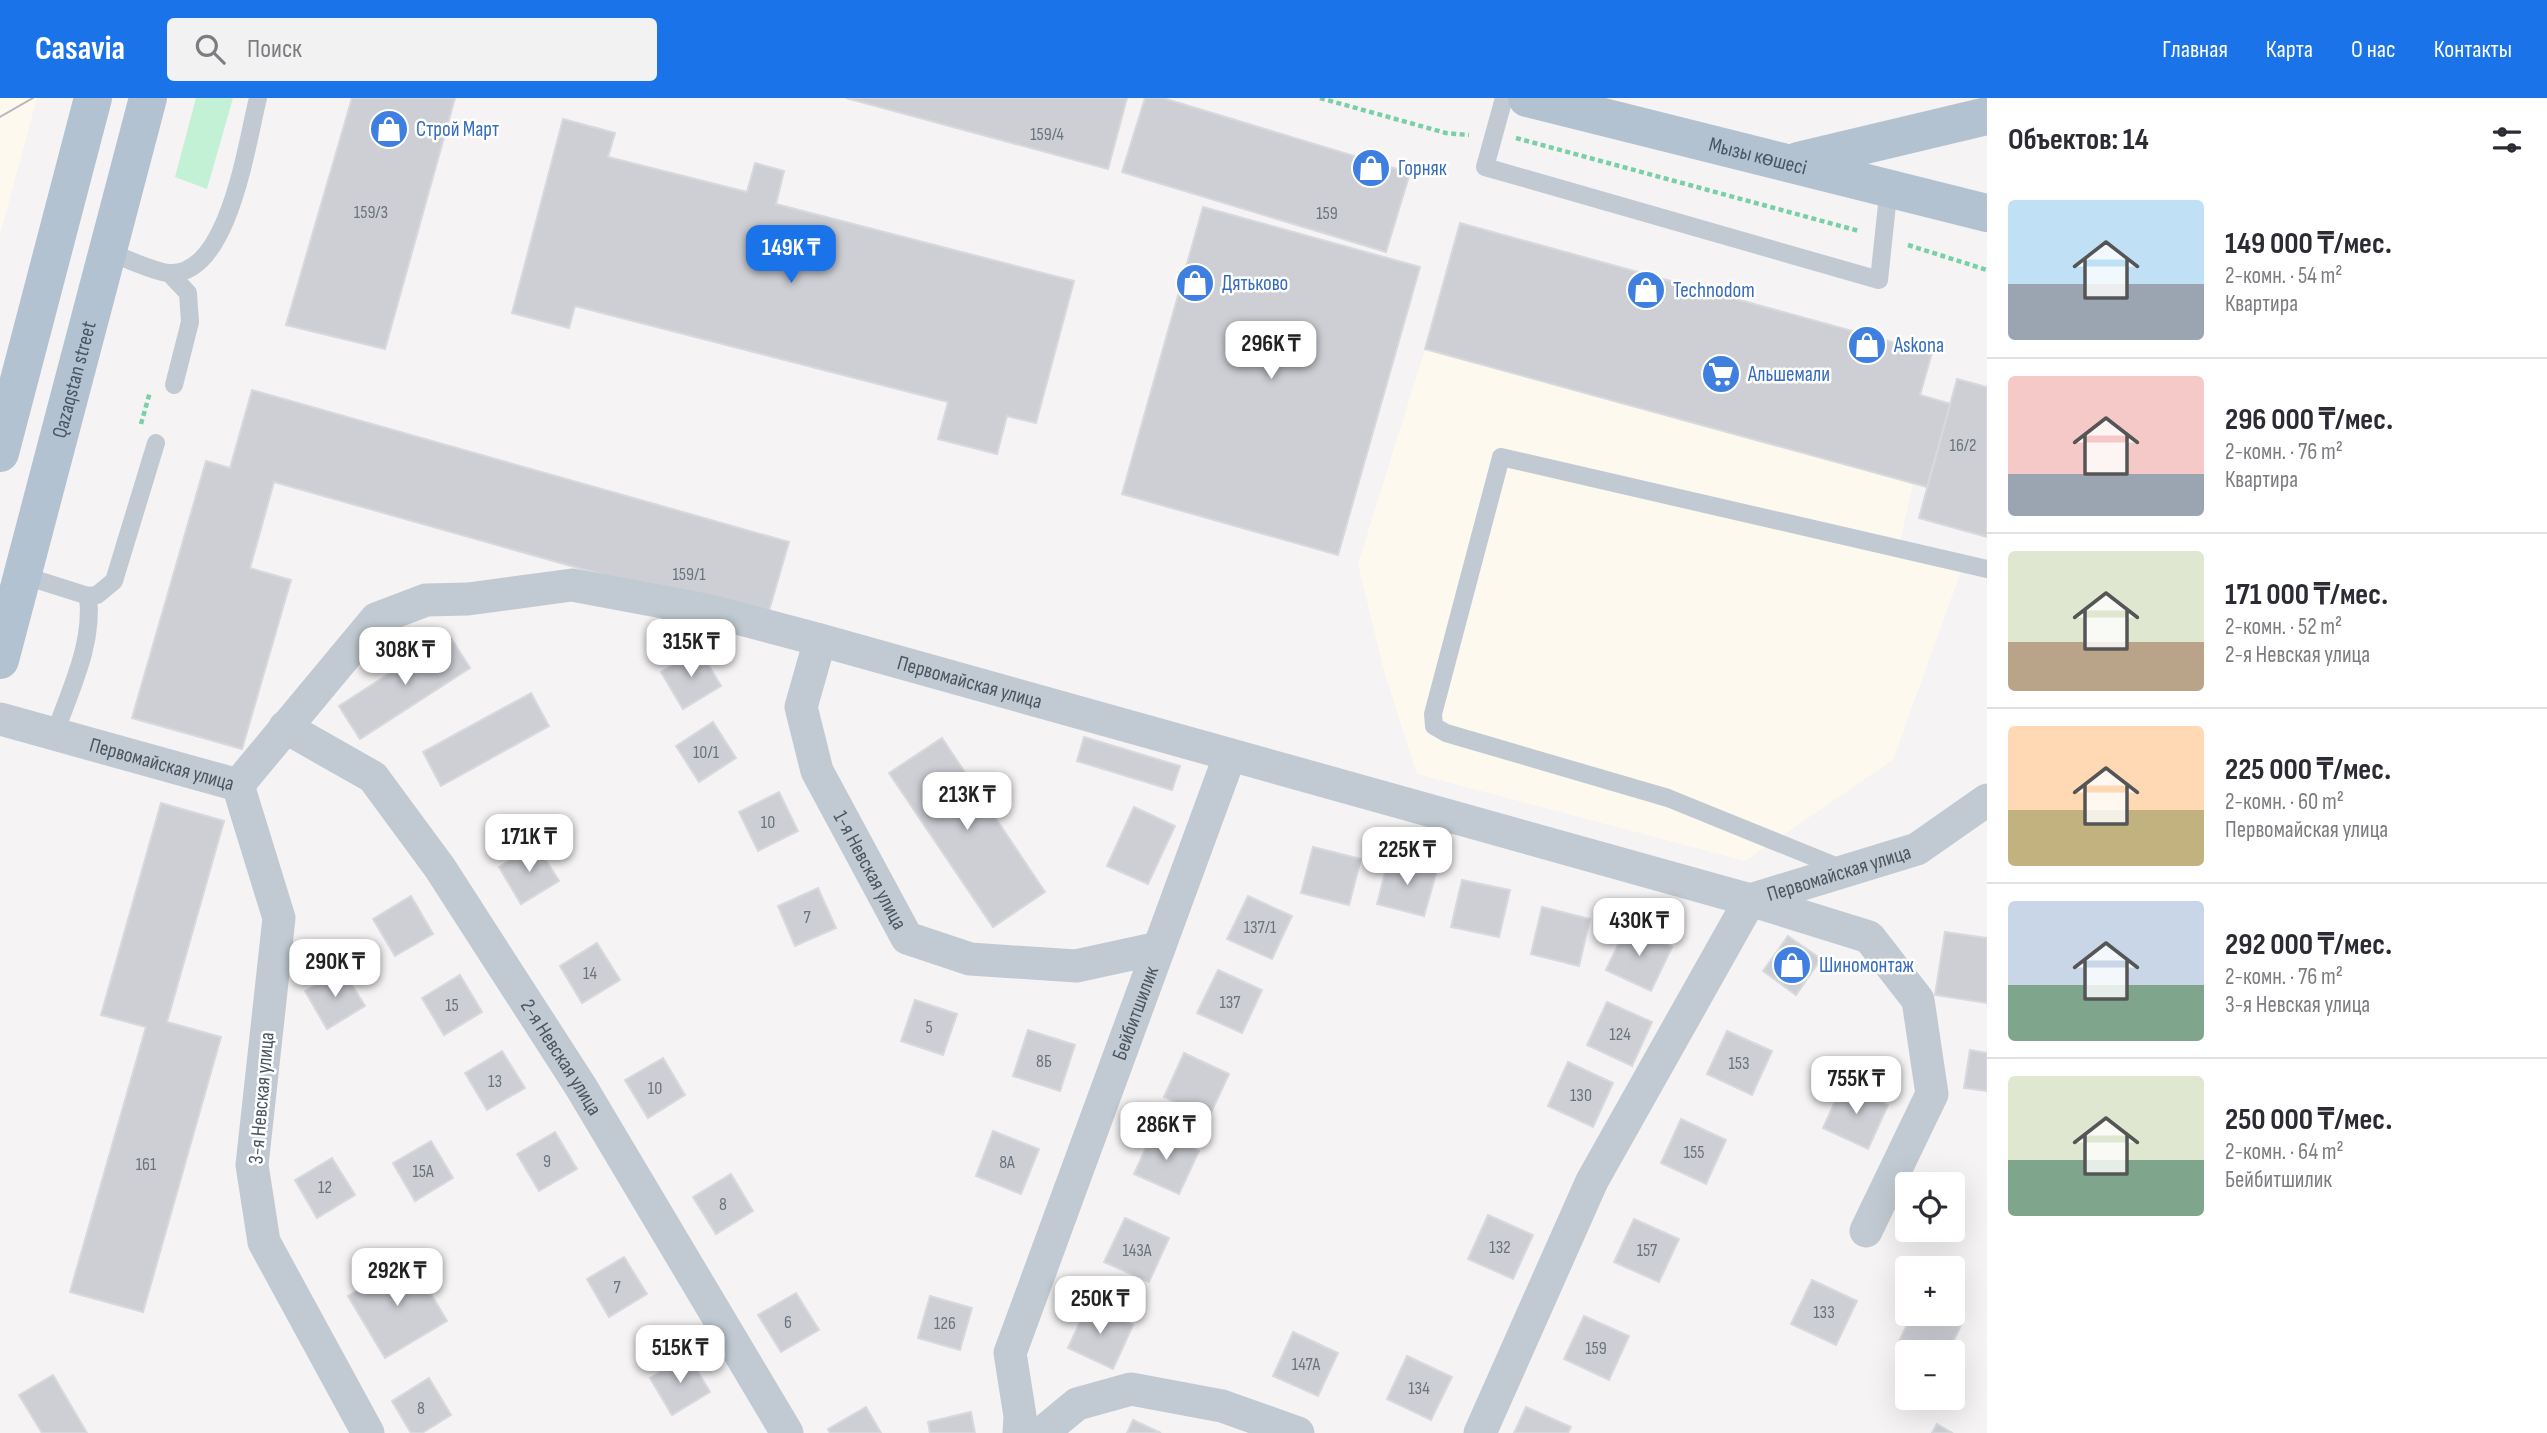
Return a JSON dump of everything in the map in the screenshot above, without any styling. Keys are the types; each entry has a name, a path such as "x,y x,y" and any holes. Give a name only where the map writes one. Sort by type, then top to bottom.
{"main road":[{"path":"0,453 93,98"},
{"name":"Qazaqstan street","path":"0,660 148,98"},
{"name":"Мызы көшесі","path":"1527,98 1889,186 1987,213"},
{"path":"1791,162 1987,116"},
{"path":"57,236 108,252"}],"street":[{"name":"Первомайская улица","path":"0,719 238,785 376,619 426,600 468,599 572,585 711,611 820,640 1750,900 1917,849 1987,800"},
{"name":"1-я Невская улица","path":"820,640 801,707 817,771 907,938 970,959 1076,966 1159,948"},
{"name":"2-я Невская улица","path":"285,727 373,777 440,868 581,1087 787,1433"},
{"name":"Бейбитшилик","path":"1019,1433 1020,1416 1010,1353 1230,755"},
{"name":"3-я Невская улица","path":"238,785 279,918 252,1165 264,1241 368,1433"},
{"path":"1480,1433 1592,1181 1750,900 1869,937 1918,1000 1932,1094 1866,1231"},
{"path":"1042,1433 1077,1404 1131,1390 1222,1406 1298,1433"}],"lane":[{"path":"169,273 197,265 226,227 258,98"},
{"path":"1504,98 1485,167 1879,280 1889,186"},
{"path":"108,252 169,273 188,293 190,322 174,385"},
{"path":"22,575 88,596 97,595 114,581 156,443"},
{"path":"1848,871 1668,798 1446,733 1434,726 1433,714 1501,457 1987,569"},
{"path":"54,736 84,653 91,620 88,596"}],"path":[{"path":"1320,98 1447,133 1517,138 1883,238 1987,270"}],"shaded area":[{"path":"0,98 37,98 0,235"},
{"name":"Альшемали","path":"1425,349 1913,483 1900,543 1964,563 1893,760 1745,861 1417,774 1384,671 1358,564"}],"green space":[{"path":"196,98 233,98 207,189 175,177"}],"building":[{"path":"352,98 455,98 385,349 286,325"},
{"path":"846,98 1127,98 1108,169"},
{"path":"1145,98 1163,98 1410,173 1386,252 1122,172"},
{"path":"563,119 615,133 608,157 747,192 755,163 784,171 776,204 1074,281 1036,423 1007,416 997,454 938,439 948,402 575,306 569,328 512,313"},
{"path":"1203,207 1420,267 1338,555 1122,494"},
{"name":"Альшемали","path":"1460,223 1932,353 1920,395 1951,404 1927,487 1425,349"},
{"path":"1957,379 1987,387 1987,537 1919,518"},
{"path":"252,390 789,542 766,621 274,482 250,568 291,580 242,749 132,718 206,461 230,468"},
{"path":"449,635 470,668 360,739 339,706"},
{"path":"699,649 721,686 683,709 661,672"},
{"path":"531,693 549,726 441,786 423,752"},
{"path":"713,722 736,758 699,782 676,746"},
{"path":"1084,737 1180,766 1172,790 1077,761"},
{"path":"942,738 1045,892 993,927 889,773"},
{"path":"779,792 798,831 758,851 739,812"},
{"path":"161,803 224,821 167,1022 221,1037 143,1312 70,1292 146,1027 101,1015"},
{"path":"1134,807 1175,826 1148,884 1107,866"},
{"path":"536,844 559,881 521,904 499,867"},
{"path":"1313,847 1361,859 1349,905 1301,893"},
{"path":"1389,857 1437,870 1424,916 1377,904"},
{"path":"1462,880 1510,890 1499,937 1451,927"},
{"path":"818,888 836,928 795,946 778,906"},
{"path":"411,896 433,934 395,956 373,919"},
{"path":"1248,896 1292,916 1272,959 1227,939"},
{"path":"1542,907 1590,919 1579,966 1531,954"},
{"path":"1627,926 1672,947 1651,991 1606,970"},
{"path":"1945,932 1987,938 1987,1003 1935,995"},
{"name":"Шиномонтаж","path":"1788,936 1821,959 1796,995 1763,971"},
{"path":"597,943 620,980 582,1003 560,966"},
{"path":"342,969 365,1006 327,1029 305,991"},
{"path":"1218,970 1262,990 1242,1033 1197,1013"},
{"path":"460,975 482,1012 444,1035 422,998"},
{"path":"915,1000 957,1014 943,1055 901,1041"},
{"path":"1607,1002 1652,1022 1632,1066 1587,1045"},
{"path":"1028,1030 1075,1045 1060,1091 1013,1076"},
{"path":"1727,1031 1772,1051 1752,1095 1707,1074"},
{"path":"1970,1050 1987,1053 1987,1091 1964,1088"},
{"path":"502,1051 525,1088 487,1110 465,1073"},
{"path":"1184,1053 1229,1074 1209,1117 1164,1097"},
{"path":"663,1058 685,1095 648,1118 625,1080"},
{"path":"1568,1062 1613,1083 1593,1127 1548,1106"},
{"path":"1843,1084 1888,1105 1868,1149 1823,1128"},
{"path":"1681,1119 1726,1140 1706,1184 1661,1163"},
{"path":"1154,1130 1199,1151 1179,1194 1134,1174"},
{"path":"993,1131 1039,1149 1021,1194 976,1176"},
{"path":"555,1132 577,1169 539,1191 517,1154"},
{"path":"431,1141 453,1178 415,1201 393,1163"},
{"path":"332,1158 355,1195 317,1218 295,1180"},
{"path":"731,1174 753,1211 716,1234 693,1197"},
{"path":"1488,1215 1533,1235 1513,1279 1468,1259"},
{"path":"1125,1218 1169,1238 1149,1282 1104,1262"},
{"path":"1634,1219 1679,1239 1659,1282 1614,1262"},
{"path":"624,1257 647,1294 609,1317 587,1279"},
{"path":"410,1259 447,1321 385,1358 348,1296"},
{"path":"1812,1280 1857,1301 1836,1345 1791,1324"},
{"path":"796,1293 819,1330 781,1352 758,1315"},
{"path":"930,1296 972,1308 960,1350 918,1338"},
{"path":"1088,1304 1133,1325 1113,1369 1068,1348"},
{"path":"1584,1316 1629,1336 1609,1380 1564,1359"},
{"path":"1906,1326 1961,1326 1954,1340 1900,1340"},
{"path":"1293,1332 1338,1353 1318,1396 1273,1376"},
{"path":"688,1355 710,1392 672,1415 650,1378"},
{"path":"1407,1356 1452,1377 1431,1420 1387,1399"},
{"path":"53,1375 87,1433 42,1433 19,1395"},
{"path":"429,1378 451,1415 422,1433 411,1433 392,1401"},
{"path":"866,1407 881,1433 830,1433 828,1429"},
{"path":"1526,1407 1571,1427 1568,1433 1514,1433"},
{"path":"971,1412 975,1433 930,1433 928,1422"},
{"path":"1133,1420 1161,1433 1127,1433"},
{"path":"1937,1424 1952,1433 1932,1433"}],"tram line":[{"path":"0,117 33,98"}],"place":[{"name":"Строй Март","path":"389,129"},
{"name":"Горняк","path":"1371,168"},
{"name":"Дятьково","path":"1195,283"},
{"name":"Technodom","path":"1646,290"},
{"name":"Askona","path":"1867,345"},
{"name":"Альшемали","path":"1721,374"},
{"name":"Шиномонтаж","path":"1792,965"}]}
